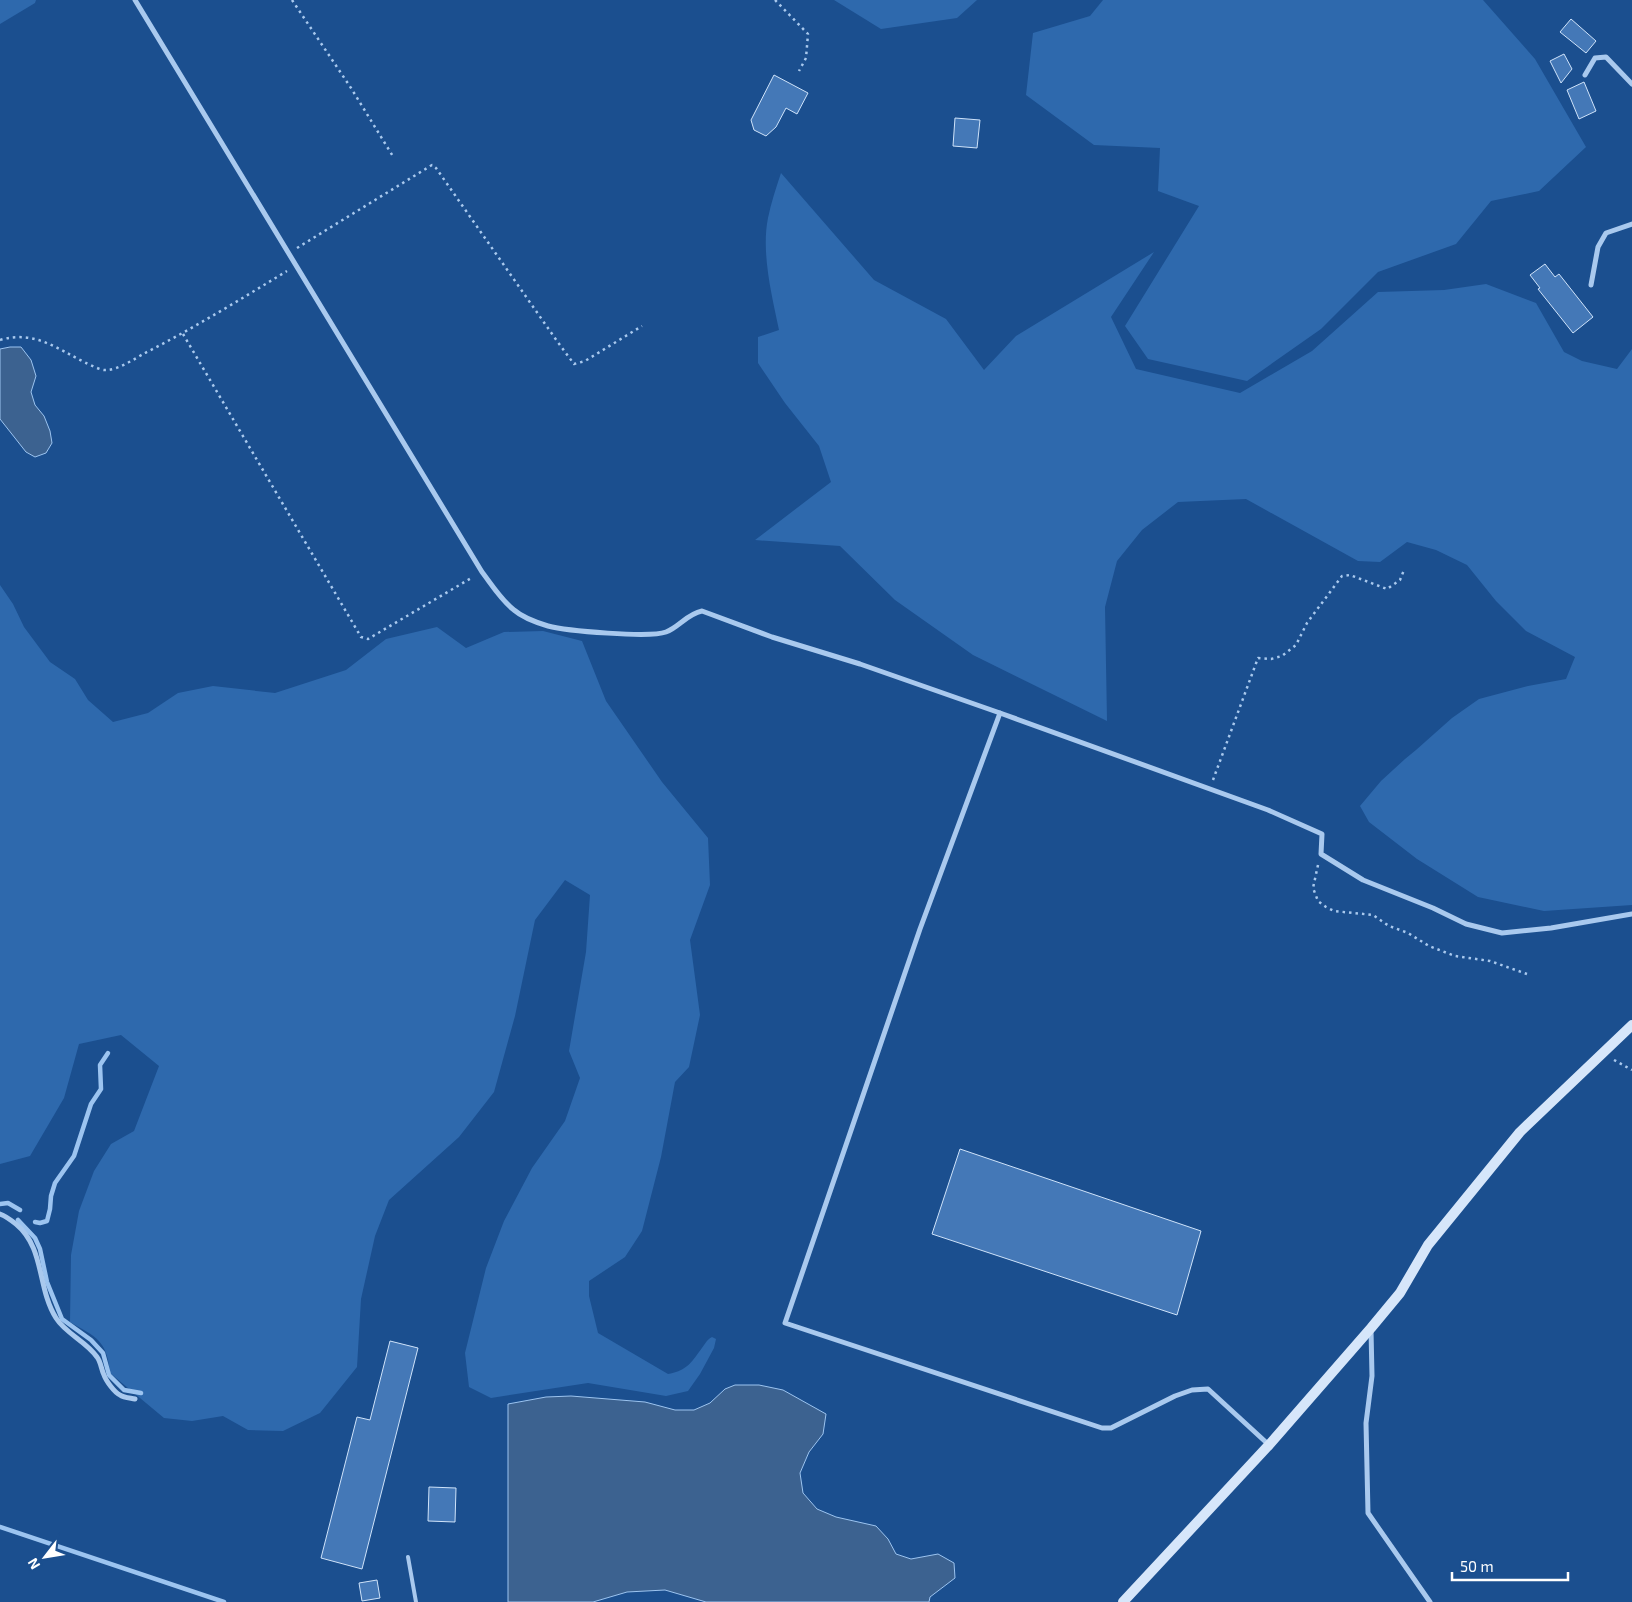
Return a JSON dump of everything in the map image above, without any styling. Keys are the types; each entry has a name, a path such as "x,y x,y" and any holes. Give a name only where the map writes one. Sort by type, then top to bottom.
{"street":[{"path":"135,0 482,572 514,611 548,626 591,632 652,633 666,632 693,613 702,611 772,637 860,664 1000,713 1268,810 1322,834 1321,854 1363,880 1434,908 1466,924 1502,933 1552,928 1632,914"},
{"path":"1584,74 1595,58 1606,57 1632,84"},
{"path":"1591,285 1598,247 1606,233 1632,224"},
{"path":"1000,713 920,929 785,1324 1102,1428 1111,1428 1176,1396 1192,1390 1208,1388 1269,1445"},
{"path":"1124,1602 1269,1445 1371,1328 1400,1293 1428,1245 1520,1132 1632,1025"},
{"path":"0,1214 6,1216 19,1227 29,1239 37,1255 46,1295 55,1317 64,1328 92,1350 98,1359 104,1378 120,1395 135,1398"},
{"path":"1371,1328 1372,1376 1366,1423 1368,1513 1430,1602"}],"lane":[{"path":"408,1557 416,1602"}],"path":[{"path":"292,0 351,88 394,158"},
{"path":"774,0 808,34 806,58 798,71"},
{"path":"290,253 432,165 436,168 574,364 585,361 642,326"},
{"path":"0,340 10,337 28,336 106,370 122,365 183,334 297,265"},
{"path":"183,334 361,637 368,639 482,572"},
{"path":"1210,788 1258,658 1271,660 1282,656 1296,645 1307,623 1342,576 1350,574 1387,589 1400,580 1404,570"},
{"path":"1321,854 1313,888 1318,901 1326,908 1373,915 1389,926 1408,933 1429,946 1455,956 1490,962 1527,974"},
{"path":"1602,1054 1632,1070"}],"shaded area":[{"path":"0,0 36,0 35,3 0,24"},
{"path":"834,0 977,0 957,18 881,29"},
{"path":"1103,0 1483,0 1535,59 1586,147 1539,191 1491,201 1456,244 1378,272 1321,329 1247,381 1148,359 1125,326 1199,206 1158,191 1160,148 1094,145 1026,95 1033,33 1090,16"},
{"path":"781,173 874,280 946,319 984,370 1016,336 1154,252 1111,317 1136,369 1240,393 1312,351 1378,292 1444,290 1486,284 1536,303 1564,352 1582,361 1617,369 1632,349 1632,905 1544,911 1478,897 1417,859 1369,822 1360,806 1381,781 1405,759 1452,718 1479,699 1528,686 1566,679 1575,657 1526,631 1496,601 1467,565 1436,550 1407,542 1380,562 1358,561 1246,499 1178,502 1142,530 1117,561 1105,607 1107,721 973,655 895,600 840,546 755,540 831,482 819,446 785,403 758,363 758,337 779,330 768,274 766,231 772,201"},
{"path":"21,347 31,360 36,376 31,392 35,405 44,416 50,431 52,443 46,453 35,457 26,452 0,419 0,349"},
{"path":"0,585 13,604 24,627 50,662 75,679 88,700 113,722 148,713 178,693 213,686 275,693 346,670 386,639 437,627 466,648 504,632 543,631 582,641 606,701 662,782 708,838 710,885 690,940 700,1015 689,1067 675,1082 661,1157 642,1231 625,1257 589,1281 589,1296 598,1333 668,1374 686,1367 708,1340 712,1337 716,1339 714,1348 700,1374 688,1391 666,1396 588,1383 491,1398 469,1387 465,1353 486,1268 504,1221 532,1168 565,1121 580,1078 569,1051 586,952 590,895 565,880 535,920 515,1016 494,1092 459,1137 389,1200 375,1236 361,1299 357,1367 320,1413 283,1431 248,1430 223,1416 192,1421 164,1418 110,1373 103,1346 93,1336 70,1322 71,1255 79,1211 94,1171 111,1144 134,1131 159,1066 121,1035 79,1044 64,1098 30,1156 0,1164"},
{"path":"735,1385 759,1385 783,1390 826,1414 823,1434 809,1452 800,1473 803,1493 817,1509 836,1517 876,1526 888,1539 896,1554 911,1559 938,1554 954,1563 955,1578 930,1597 929,1602 706,1602 665,1590 627,1592 593,1602 508,1602 508,1404 546,1397 571,1396 645,1402 675,1410 694,1410 710,1403 725,1389"}],"building":[{"path":"1571,19 1596,41 1586,53 1560,32"},
{"path":"1564,54 1572,69 1561,83 1550,61"},
{"path":"774,75 808,93 797,114 786,108 776,127 766,136 754,130 751,120"},
{"path":"1584,82 1596,111 1579,119 1567,90"},
{"path":"955,118 980,120 977,148 953,146"},
{"path":"1545,264 1555,277 1559,274 1593,317 1573,333 1538,289 1540,288 1530,275"},
{"path":"960,1149 1201,1231 1177,1315 932,1234"},
{"path":"390,1341 418,1348 362,1569 321,1558 357,1417 370,1420"},
{"path":"429,1487 456,1488 455,1522 428,1521"},
{"path":"377,1580 380,1598 362,1601 359,1583"}],"waterway":[{"path":"35,1222 47,1221 55,1183 74,1156 91,1104 101,1089 100,1065 108,1053"},
{"path":"0,1204 8,1203 20,1210"},
{"path":"18,1220 35,1238 40,1249 47,1282 62,1319 91,1340 103,1353 109,1375 124,1390 141,1393"},
{"path":"0,1527 224,1602"}]}
